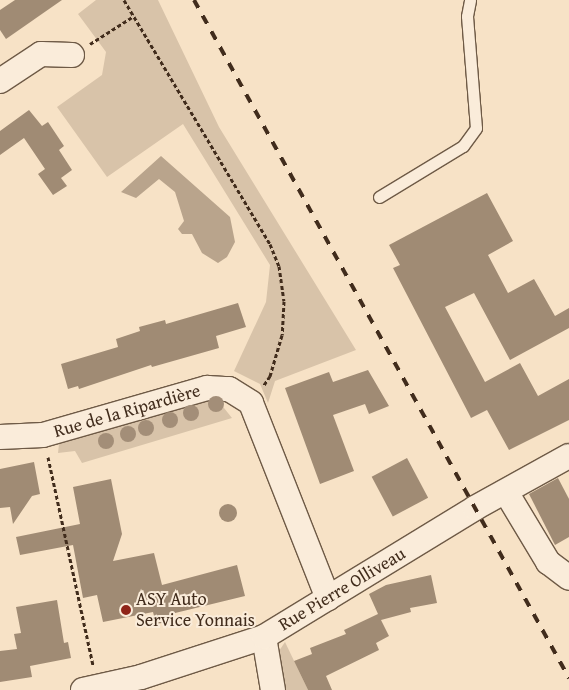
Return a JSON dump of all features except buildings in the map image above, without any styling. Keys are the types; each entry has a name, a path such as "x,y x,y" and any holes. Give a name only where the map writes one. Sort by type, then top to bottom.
{"street":[{"path":"0,81 41,54 72,55"},
{"name":"Rue de la Ripardière","path":"0,437 43,435 207,388 229,389 250,404"},
{"path":"250,404 328,598"},
{"name":"Rue Pierre Olliveau","path":"88,689 141,677 264,637 569,456"},
{"path":"506,492 548,562 569,578"},
{"path":"264,637 273,690"}],"lane":[{"path":"379,197 463,146 476,128 467,16 470,0"}],"path":[{"path":"124,0 270,244 279,266 284,301 282,335 270,376 250,404"},
{"path":"72,55 134,16"},
{"path":"43,435 94,672 88,689"}],"shaded area":[{"path":"96,0 158,0 219,127 356,350 275,381 268,403 260,384 234,371 266,302 270,265 183,124 107,177 57,107 102,75 106,52 78,14"},
{"path":"161,156 230,217 235,242 227,257 218,263 202,253 192,234 182,234 178,229 184,221 175,192 159,179 136,198 121,192"},
{"path":"216,398 232,418 82,463 75,451 58,453 59,444"},
{"path":"285,642 308,690 285,690 279,651"}],"railway":[{"path":"194,0 569,678"}],"place":[{"name":"ASY Auto Service Yonnais","path":"126,610"}]}
